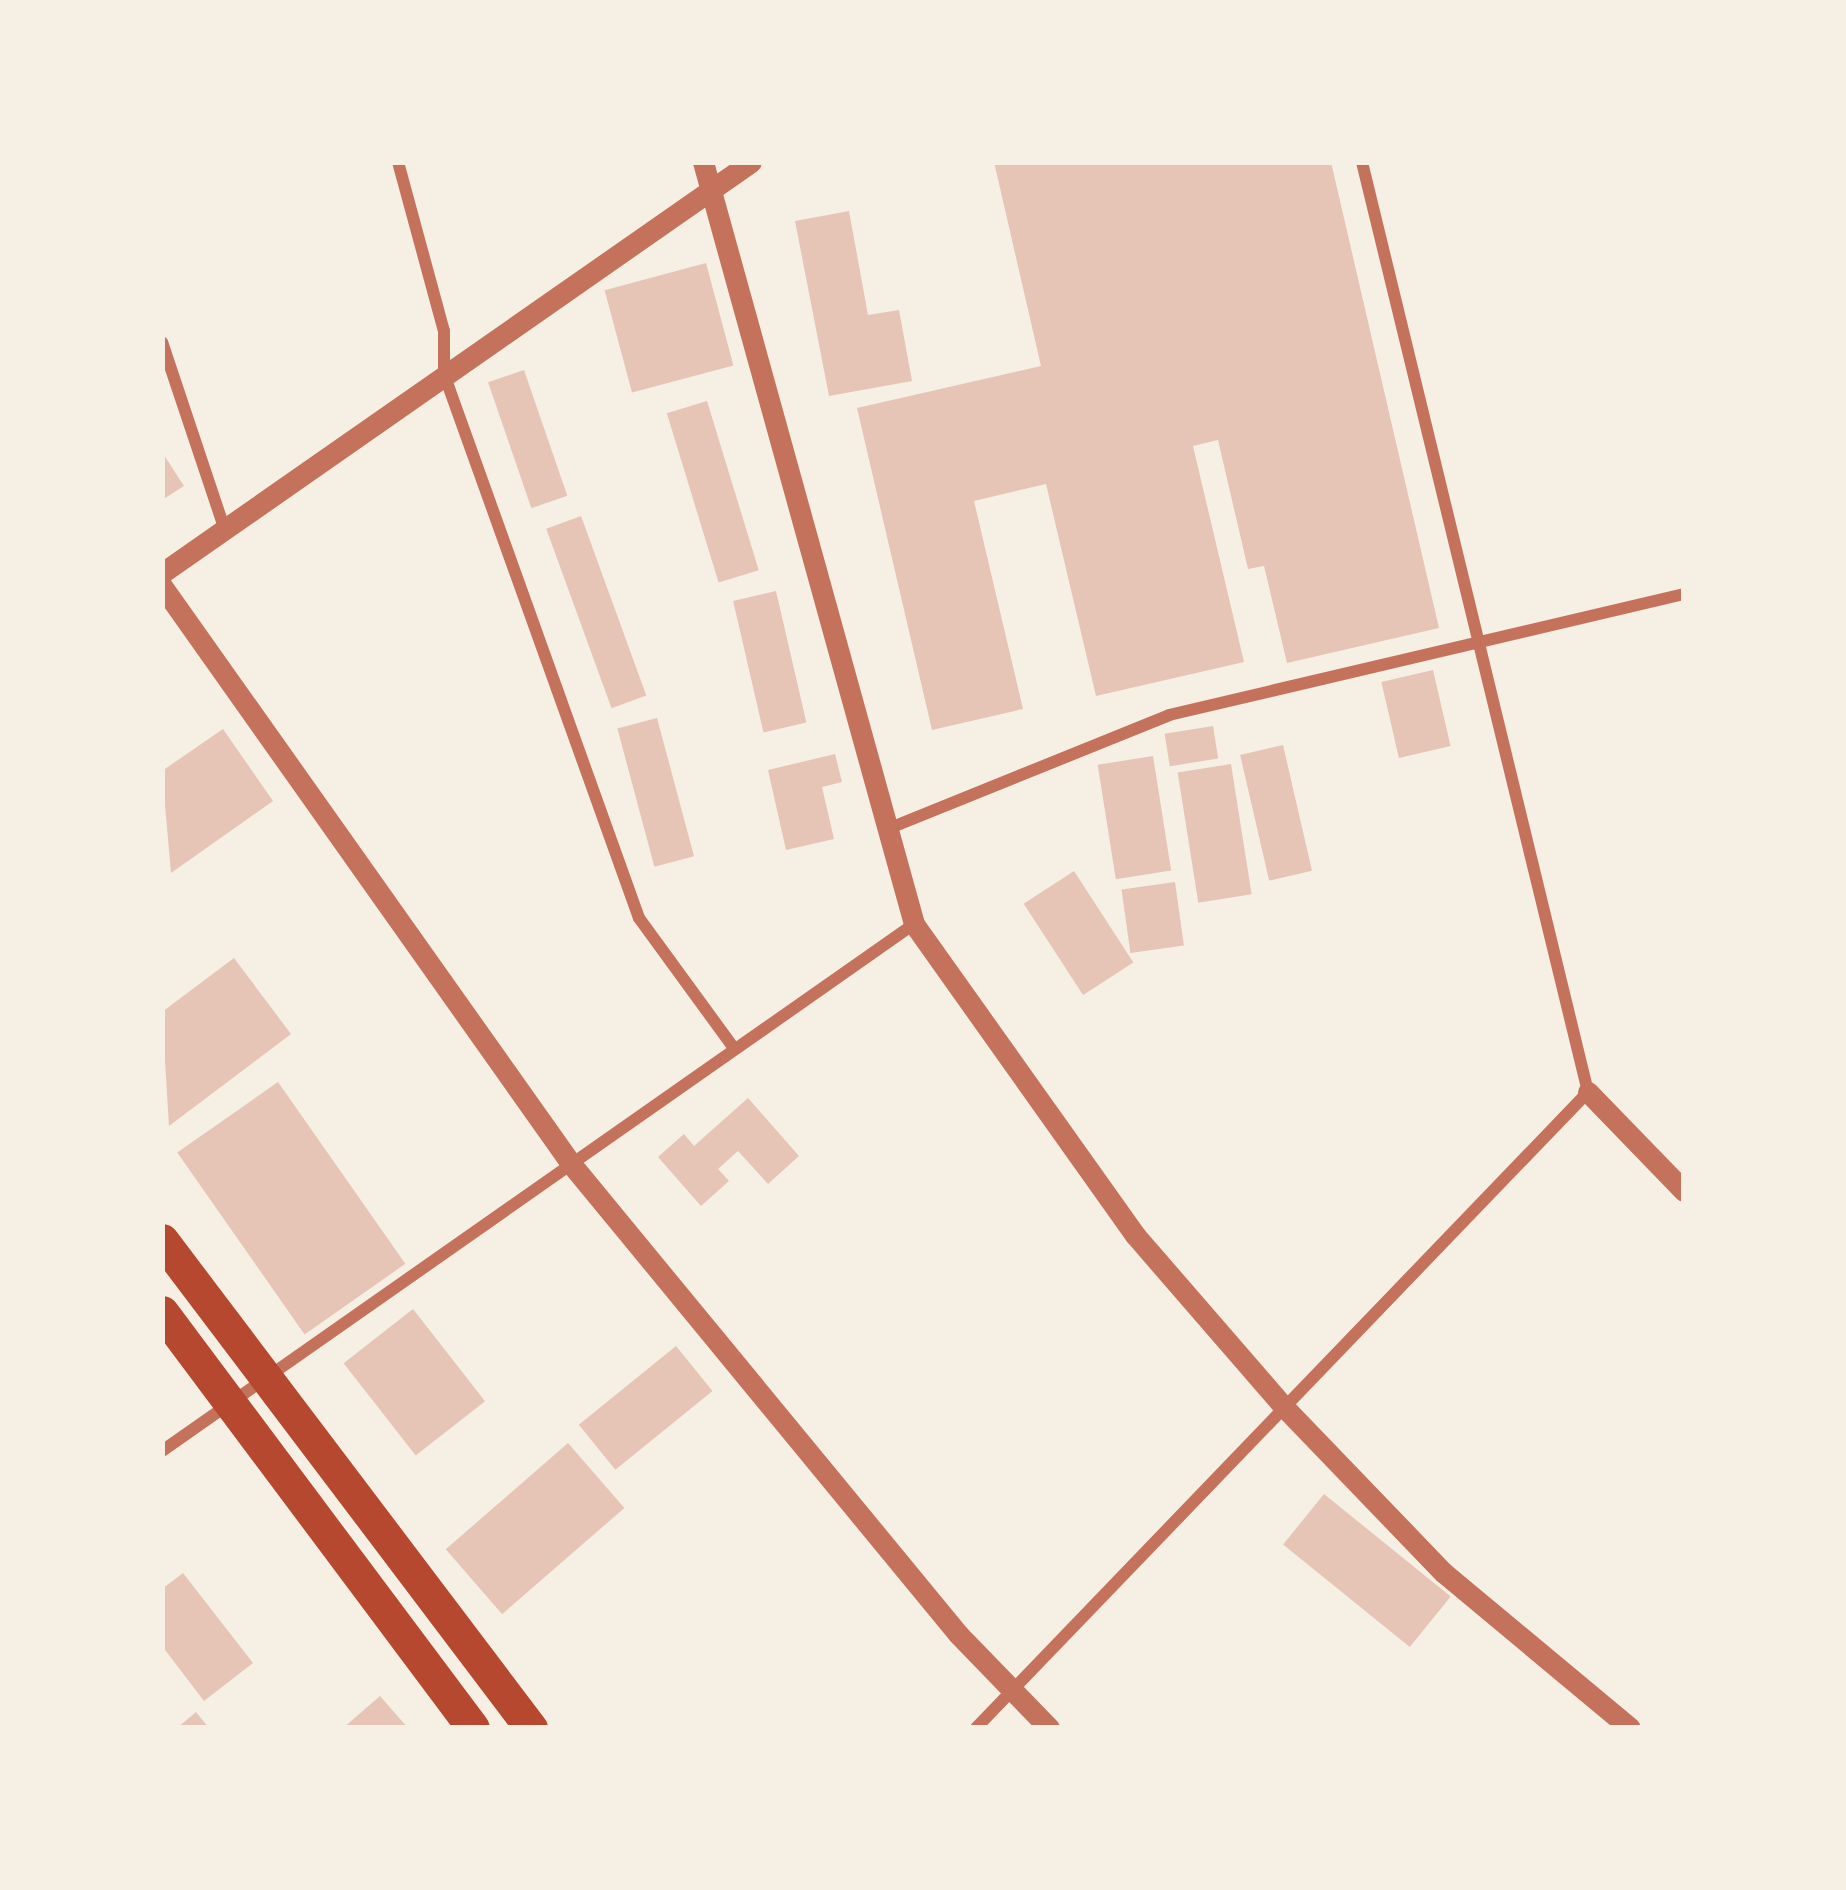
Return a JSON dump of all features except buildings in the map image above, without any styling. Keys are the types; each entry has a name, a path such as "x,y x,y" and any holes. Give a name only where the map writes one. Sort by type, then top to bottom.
{"highway":[{"path":"162,1240 264,1381 531,1728"},
{"path":"162,1312 473,1728"}],"street":[{"path":"398,162 444,331 444,374 639,918 733,1047"},
{"path":"703,162 914,924 1136,1235 1285,1408 1444,1573 1630,1728"},
{"path":"162,573 751,162"},
{"path":"1362,162 1471,640 1588,1092 1684,1191"},
{"path":"162,342 225,530"},
{"path":"162,586 572,1165 1012,1691 1049,1728"},
{"path":"885,830 1169,716 1471,640 1684,594"},
{"path":"162,1451 914,924"},
{"path":"976,1728 1588,1092"}]}
